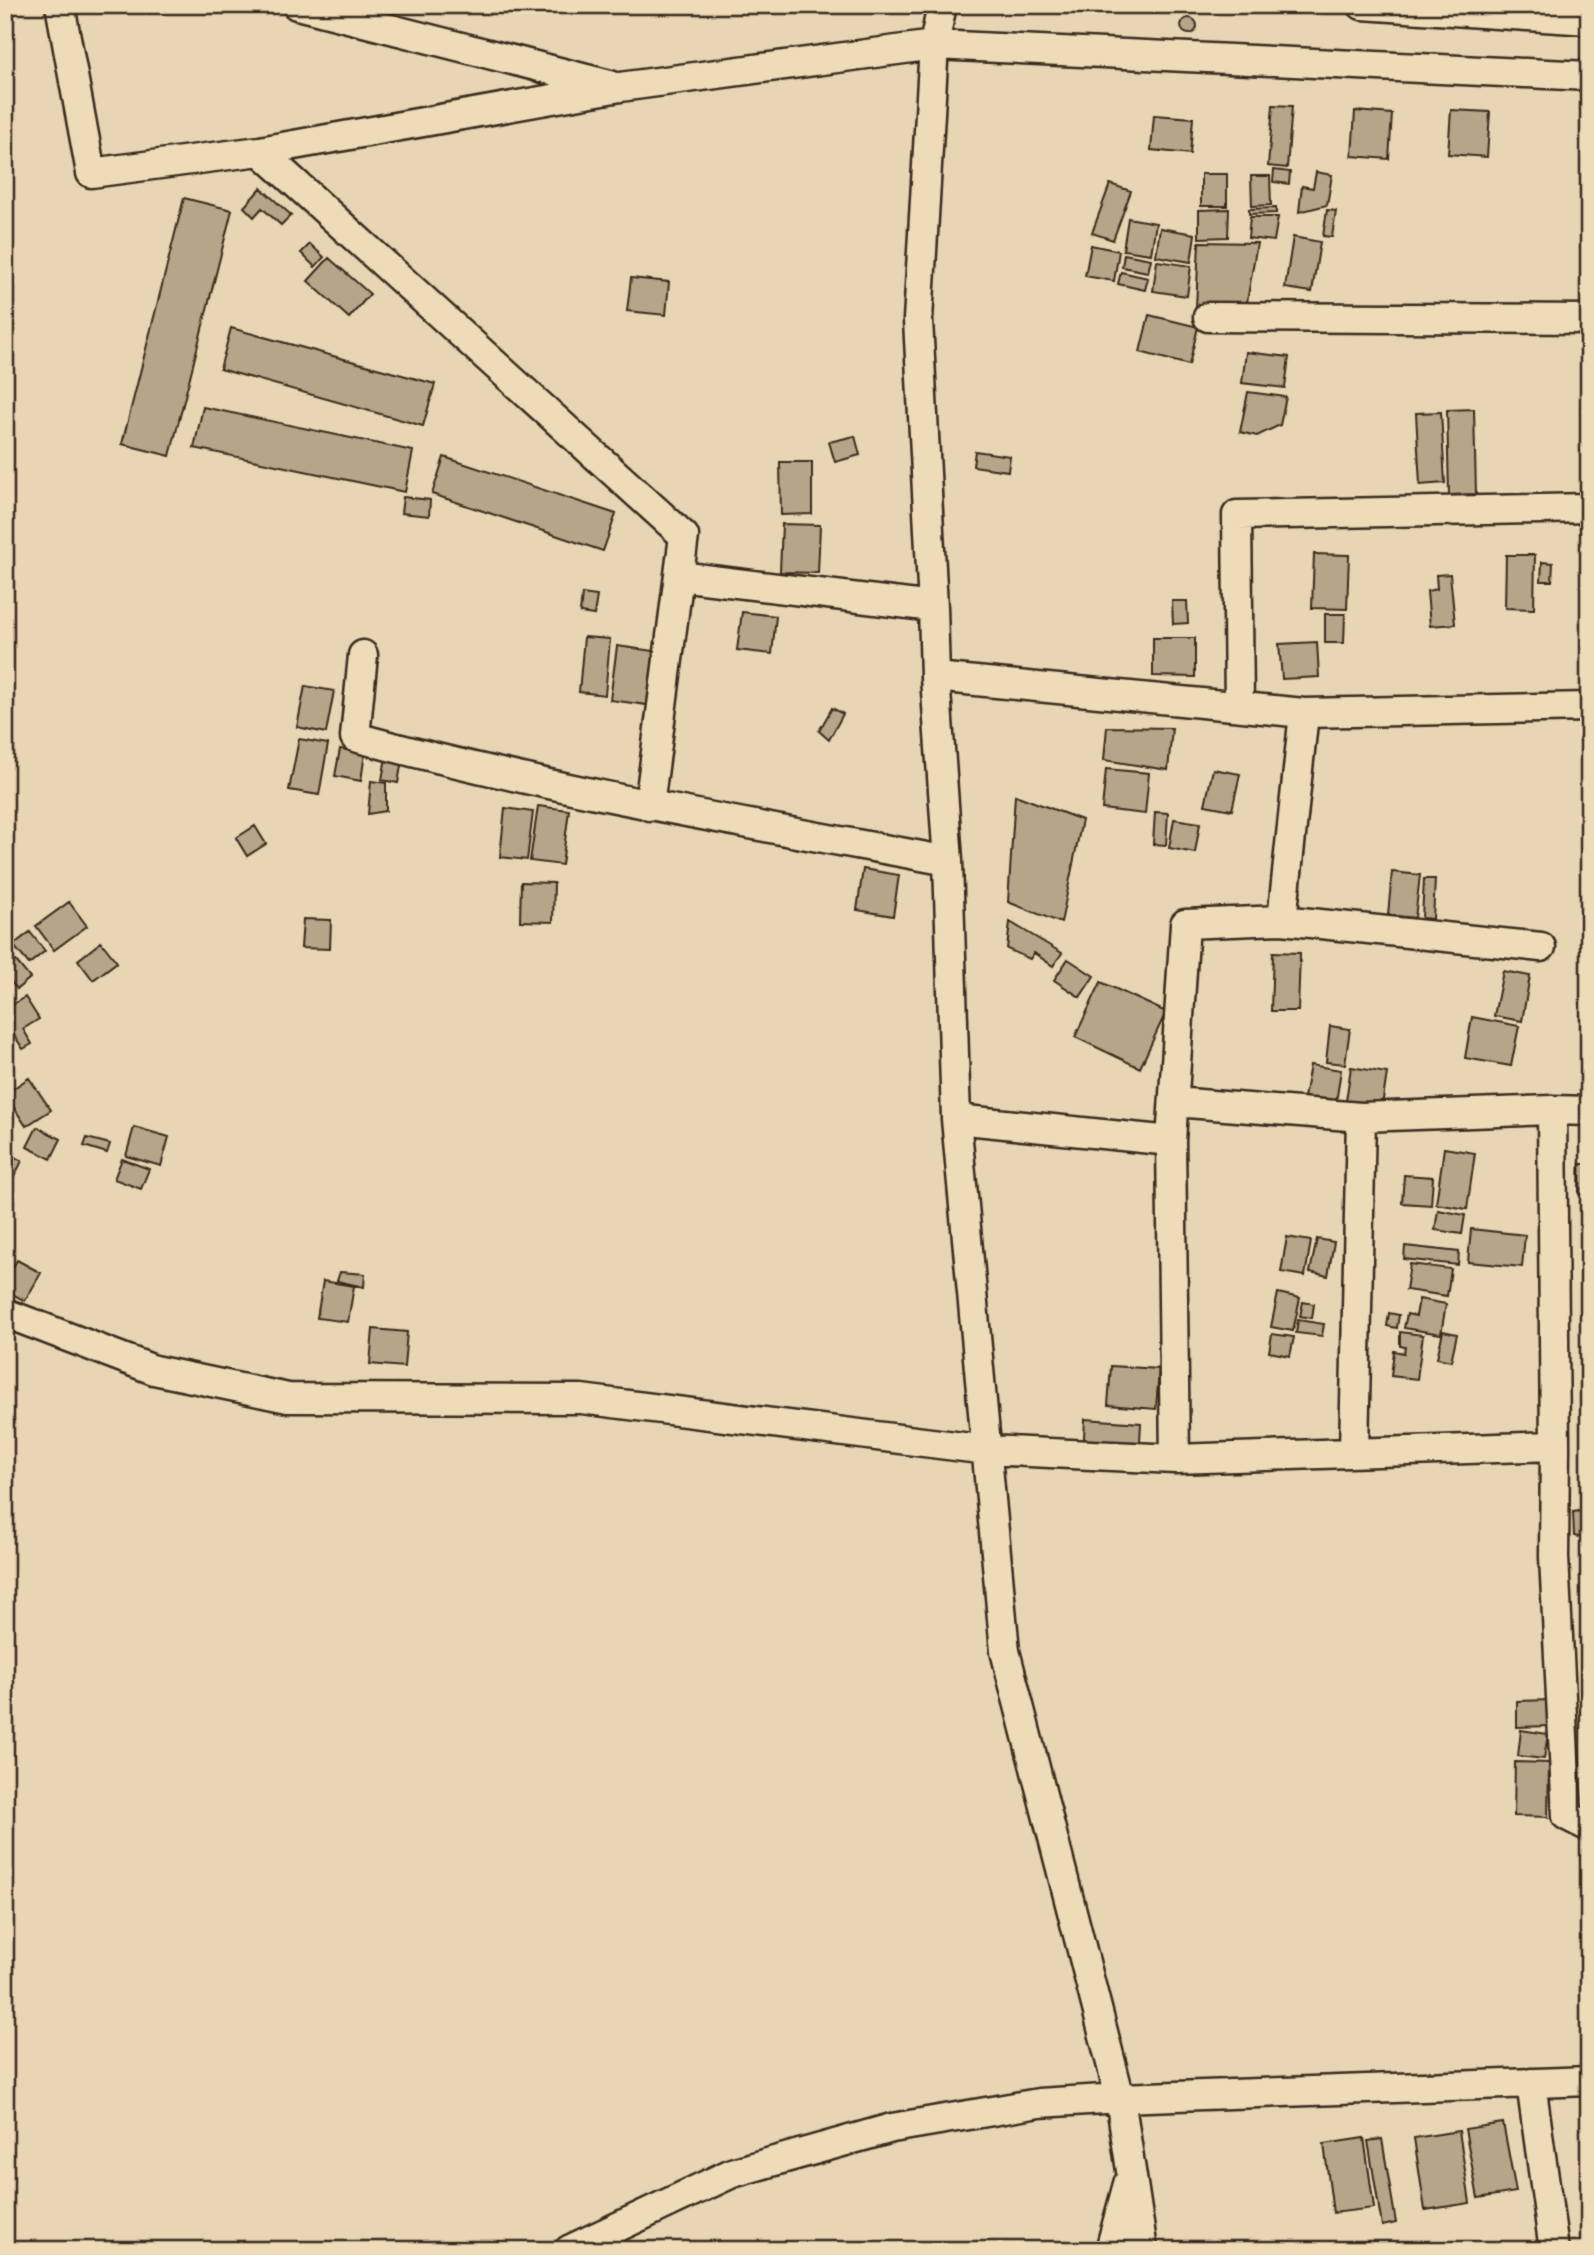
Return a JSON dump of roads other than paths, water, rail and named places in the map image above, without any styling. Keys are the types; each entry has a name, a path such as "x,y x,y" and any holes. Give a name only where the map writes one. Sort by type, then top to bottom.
{"street":[{"path":"60,5 91,173 260,151 620,87 934,45 1589,76"},
{"path":"297,5 620,87"},
{"path":"942,5 934,45 918,320 935,677 948,861 956,1119 1005,1651 1120,2098 1143,2250"},
{"path":"1362,5 1589,20"},
{"path":"260,151 684,537 649,806"},
{"path":"1208,317 1589,319"},
{"path":"1239,706 1237,515 1589,508"},
{"path":"679,576 933,607"},
{"path":"363,655 355,737 416,754 649,806 948,861"},
{"path":"935,677 1304,713 1589,706"},
{"path":"1282,919 1304,713"},
{"path":"1175,1459 1171,1141 1185,924 1282,919 1541,947"},
{"path":"1175,1102 1361,1117 1589,1111"},
{"path":"1552,1110 1554,1557 1567,1816 1589,1827"},
{"path":"1354,1452 1361,1117"},
{"path":"956,1119 1171,1141"},
{"path":"5,1313 154,1370 288,1398 581,1399 987,1450 1175,1459 1555,1446"},
{"path":"569,2250 732,2173 892,2128 1039,2103 1589,2081"},
{"path":"1531,2083 1554,2250"},
{"path":"1110,2250 1131,2174"}]}
